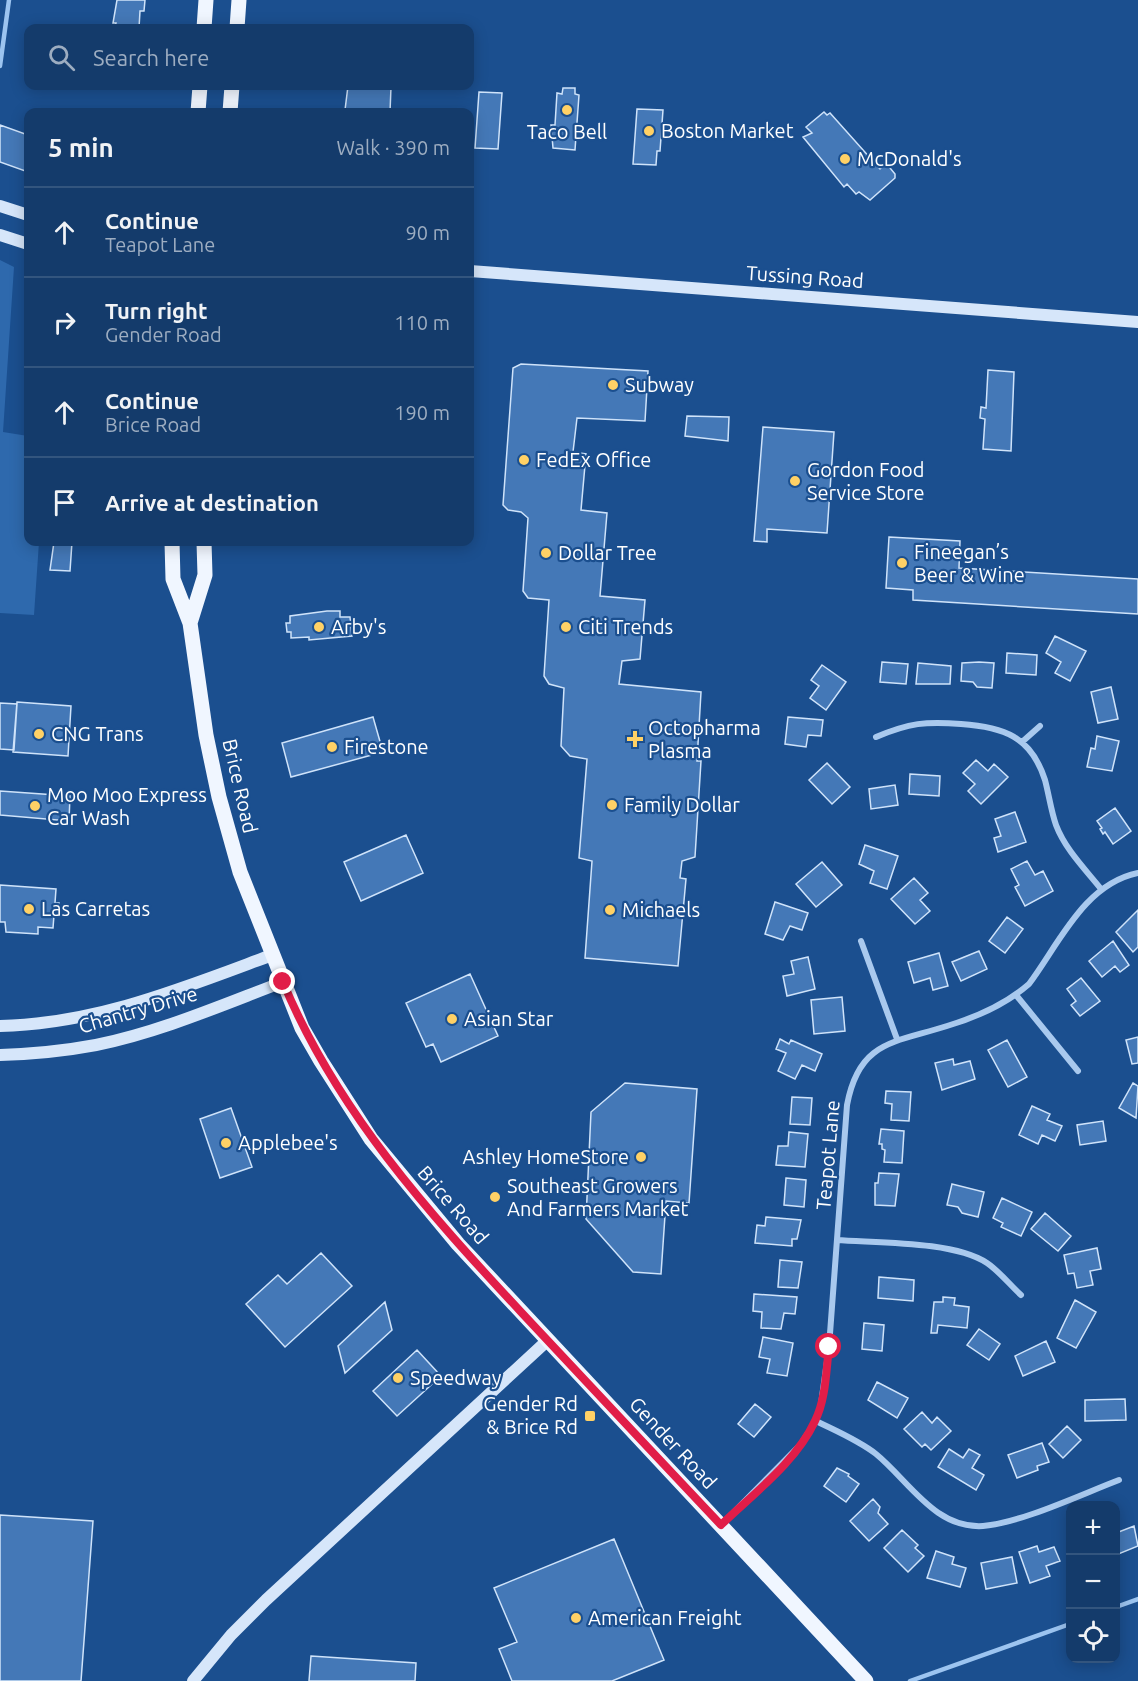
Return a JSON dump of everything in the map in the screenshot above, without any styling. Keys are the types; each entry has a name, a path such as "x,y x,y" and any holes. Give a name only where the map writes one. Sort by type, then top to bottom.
{"main road":[{"path":"204,24 206,0"},
{"path":"237,24 239,0"},
{"path":"198,108 200,90"},
{"path":"230,108 232,90"},
{"path":"0,206 24,214"},
{"path":"0,235 24,243"},
{"name":"Tussing Road","path":"474,271 1138,322"},
{"name":"Brice Road","path":"172,546 173,579 190,623 197,682 219,797 240,872 302,1028 371,1139 458,1244 548,1340"},
{"name":"Brice Road","path":"190,623 205,575 204,546"},
{"name":"Chantry Drive","path":"0,1026 42,1023 112,1011 170,993 272,955"},
{"name":"Chantry Drive","path":"0,1055 56,1051 122,1038 182,1020 283,982"},
{"path":"193,1681 231,1635 266,1600 548,1340"},
{"name":"Gender Road","path":"548,1340 866,1681"}],"street":[{"path":"876,737 905,725 935,722 996,728 1022,742 1039,766 1056,826 1069,848 1101,888"},
{"path":"1022,742 1040,726"},
{"name":"Teapot Lane","path":"721,1525 783,1464 801,1444 816,1420 829,1347 850,1089 856,1075 872,1054 897,1039 972,1017 1016,995 1029,984 1081,910 1101,888 1138,873"},
{"path":"861,941 897,1039"},
{"path":"1016,995 1078,1071"},
{"path":"837,1240 944,1248 966,1254 987,1263 1021,1295"},
{"path":"816,1420 874,1452 926,1504 943,1516 964,1525 983,1526 1007,1522 1119,1480"}],"shaded area":[{"path":"0,260 14,267 3,432 24,435 24,546 39,546 34,615 0,613"}],"building":[{"path":"117,0 145,0 144,11 140,11 139,24 113,23"},
{"name":"Taco Bell","path":"563,88 575,88 575,94 579,95 575,150 553,148 551,125 555,125 557,93 562,94"},
{"path":"348,90 391,90 390,108 345,108"},
{"path":"479,92 502,93 498,149 475,148"},
{"name":"Boston Market","path":"637,109 663,110 660,151 657,151 656,165 633,164"},
{"name":"McDonald's","path":"824,112 827,115 830,113 880,169 886,163 895,174 895,178 870,200 859,192 856,194 847,184 844,187 803,137 812,133 806,127"},
{"path":"0,125 24,134 24,171 0,162"},
{"path":"521,364 648,371 645,421 577,418 573,452 586,454 581,510 607,513 600,596 645,600 640,659 622,661 619,684 701,692 697,761 701,761 695,857 682,861 680,878 686,879 678,966 585,958 592,861 579,858 587,759 570,756 561,746 564,688 549,684 544,676 549,600 528,598 523,591 528,518 521,512 508,510 503,505 513,368"},
{"path":"988,370 1014,372 1011,451 983,449 985,419 980,418 981,407 986,408"},
{"path":"687,416 729,417 728,441 685,436"},
{"name":"Gordon Food Service Store","path":"763,427 834,432 827,533 767,529 767,542 754,541"},
{"path":"889,537 960,541 959,568 1138,579 1138,614 913,600 913,590 886,588"},
{"path":"53,546 72,546 70,571 50,570"},
{"name":"Arby's","path":"340,611 340,617 350,617 352,636 309,640 309,637 291,638 291,632 287,632 286,623 290,623 290,616"},
{"path":"1055,636 1086,651 1070,681 1055,673 1061,662 1046,653"},
{"path":"1007,653 1037,655 1036,675 1006,673"},
{"path":"882,662 908,664 906,684 880,682"},
{"path":"918,663 951,666 950,684 916,684"},
{"path":"962,663 994,663 992,688 977,687 973,682 961,681"},
{"path":"822,665 846,682 826,710 810,698 819,686 811,680"},
{"path":"1111,687 1118,719 1098,723 1091,692"},
{"path":"17,702 71,706 68,756 13,752"},
{"path":"0,703 17,704 14,750 0,749"},
{"name":"Firestone","path":"373,717 383,752 291,777 282,743"},
{"path":"788,717 823,720 821,736 808,735 806,747 785,744"},
{"path":"1097,736 1119,741 1112,771 1087,767 1091,748 1095,749"},
{"path":"976,760 988,771 994,764 1008,777 981,804 968,791 975,784 963,773"},
{"path":"827,763 850,787 832,804 809,780"},
{"path":"910,774 940,776 939,796 909,794"},
{"path":"895,785 898,805 871,809 869,789"},
{"name":"Moo Moo Express Car Wash","path":"0,791 70,796 69,821 0,815"},
{"path":"1115,808 1131,831 1113,844 1105,832 1103,834 1097,821"},
{"path":"1015,812 1026,842 998,852 994,838 1001,836 995,819"},
{"path":"406,835 423,873 361,901 344,862"},
{"path":"865,845 898,856 887,889 870,883 874,871 859,864"},
{"path":"1027,861 1035,875 1043,871 1053,891 1025,906 1015,887 1019,885 1011,869"},
{"path":"822,862 842,885 816,907 796,884"},
{"path":"914,878 928,893 920,900 930,911 915,924 891,899"},
{"name":"Las Carretas","path":"0,885 56,889 55,903 59,903 58,915 54,915 53,928 38,927 38,934 6,932 5,922 0,922"},
{"path":"775,902 808,913 802,930 790,926 783,940 765,934"},
{"path":"1138,910 1138,947 1133,952 1116,932"},
{"path":"1007,917 1023,929 1005,953 989,941"},
{"path":"1113,941 1129,965 1120,972 1115,966 1102,977 1089,961"},
{"path":"979,951 987,969 961,981 952,962"},
{"path":"939,953 948,986 933,990 930,978 914,983 908,962"},
{"path":"808,957 815,989 787,996 783,976 794,974 791,961"},
{"name":"Asian Star","path":"470,974 498,1036 441,1062 433,1044 426,1047 406,1003"},
{"path":"1081,978 1100,1001 1080,1016 1071,1005 1076,1001 1067,989"},
{"path":"842,997 845,1031 814,1034 811,1000"},
{"path":"1138,1037 1138,1063 1132,1064 1126,1040"},
{"path":"780,1039 789,1044 791,1040 822,1054 815,1071 802,1065 795,1079 778,1071 786,1053 776,1049"},
{"path":"1007,1040 1027,1077 1008,1087 988,1050"},
{"path":"953,1059 954,1065 970,1061 975,1079 942,1090 935,1063"},
{"name":"Ashley HomeStore","path":"625,1083 697,1089 689,1203 666,1201 661,1274 633,1272 586,1219 591,1112"},
{"path":"1133,1083 1138,1086 1136,1118 1119,1108"},
{"path":"886,1091 911,1092 909,1121 891,1120 892,1104 885,1103"},
{"path":"792,1097 812,1098 810,1125 790,1124"},
{"path":"1032,1106 1050,1114 1047,1120 1062,1126 1055,1141 1042,1135 1038,1144 1019,1135"},
{"name":"Applebee's","path":"231,1108 252,1167 220,1178 200,1119"},
{"path":"1103,1121 1106,1141 1080,1145 1077,1125"},
{"path":"881,1129 904,1131 902,1163 884,1162 885,1150 882,1149 882,1144 879,1144"},
{"path":"789,1132 808,1134 805,1167 776,1165 778,1146 788,1146"},
{"path":"879,1173 899,1174 895,1206 875,1205 875,1183 878,1183"},
{"path":"786,1178 806,1180 804,1207 784,1205"},
{"path":"952,1184 984,1192 978,1217 962,1213 958,1207 947,1205"},
{"path":"1002,1198 1032,1212 1021,1236 1001,1227 1003,1223 993,1218"},
{"path":"1045,1213 1071,1236 1058,1251 1031,1229"},
{"path":"766,1217 801,1220 797,1239 792,1239 792,1246 755,1243 757,1225 765,1226"},
{"path":"1097,1248 1101,1269 1090,1271 1093,1285 1077,1288 1074,1273 1068,1274 1064,1255"},
{"path":"321,1253 352,1286 285,1347 246,1304 278,1275 287,1284"},
{"path":"780,1260 802,1262 798,1288 778,1287"},
{"path":"879,1277 914,1280 913,1301 878,1298"},
{"path":"754,1294 797,1297 795,1314 784,1313 781,1329 761,1328 762,1312 753,1311"},
{"path":"943,1297 955,1298 954,1305 969,1307 967,1328 938,1325 937,1333 931,1333 934,1302 943,1302"},
{"path":"1075,1300 1096,1312 1076,1348 1057,1338"},
{"path":"385,1302 392,1330 345,1373 338,1346"},
{"path":"864,1323 884,1325 882,1351 862,1349"},
{"path":"979,1329 1000,1344 989,1360 967,1345"},
{"path":"763,1337 793,1343 787,1376 767,1373 770,1359 759,1357"},
{"path":"1046,1341 1055,1362 1023,1376 1015,1356"},
{"path":"417,1350 441,1376 397,1416 373,1391"},
{"path":"877,1382 908,1398 897,1418 868,1400"},
{"path":"1125,1399 1126,1420 1085,1421 1085,1400"},
{"path":"755,1404 771,1417 754,1437 738,1424"},
{"path":"922,1412 932,1423 937,1417 951,1431 931,1450 925,1444 922,1447 904,1429"},
{"path":"1067,1426 1081,1440 1063,1458 1049,1444"},
{"path":"1042,1443 1049,1462 1037,1466 1038,1470 1017,1478 1008,1455"},
{"path":"949,1449 963,1458 969,1449 980,1455 972,1468 984,1475 976,1490 938,1467"},
{"path":"837,1468 849,1474 848,1476 859,1484 846,1502 824,1486"},
{"path":"873,1499 880,1507 878,1513 888,1524 869,1541 850,1521"},
{"path":"0,1515 93,1521 81,1681 0,1681"},
{"path":"1134,1526 1138,1546 1120,1553 1120,1531"},
{"path":"902,1530 918,1545 915,1548 924,1556 908,1572 884,1548"},
{"name":"American Freight","path":"614,1539 664,1660 612,1681 512,1681 499,1649 517,1642 494,1588"},
{"path":"1037,1546 1039,1552 1054,1547 1060,1561 1046,1566 1050,1576 1030,1583 1019,1552"},
{"path":"936,1551 954,1557 952,1564 966,1568 960,1587 927,1578"},
{"path":"1012,1557 1017,1583 986,1589 981,1563"},
{"path":"311,1656 416,1663 415,1681 309,1681"}],"waterway":[{"path":"0,66 9,0"},
{"path":"1120,1606 1138,1599"},
{"path":"910,1681 1066,1625"}],"place":[{"name":"Taco Bell","path":"567,110"},
{"name":"Boston Market","path":"649,131"},
{"name":"McDonald's","path":"845,159"},
{"name":"Subway","path":"613,385"},
{"name":"FedEx Office","path":"524,460"},
{"name":"Gordon Food Service Store","path":"795,481"},
{"name":"Dollar Tree","path":"546,553"},
{"name":"Fineegan’s Beer & Wine","path":"902,563"},
{"name":"Arby's","path":"319,627"},
{"name":"Citi Trends","path":"566,627"},
{"name":"CNG Trans","path":"39,734"},
{"name":"Octopharma Plasma","path":"635,739"},
{"name":"Firestone","path":"332,747"},
{"name":"Family Dollar","path":"612,805"},
{"name":"Moo Moo Express Car Wash","path":"35,806"},
{"name":"Las Carretas","path":"29,909"},
{"name":"Michaels","path":"610,910"},
{"name":"Asian Star","path":"452,1019"},
{"name":"Applebee's","path":"226,1143"},
{"name":"Ashley HomeStore","path":"641,1157"},
{"name":"Southeast Growers And Farmers Market","path":"495,1197"},
{"name":"Speedway","path":"398,1378"},
{"name":"Gender Rd & Brice Rd","path":"590,1416"},
{"name":"American Freight","path":"576,1618"}],"route":[{"path":"283,982 302,1028 321,1061 371,1139 402,1178 458,1244 721,1525 783,1464 801,1444 816,1420 821,1404 829,1347"}]}
